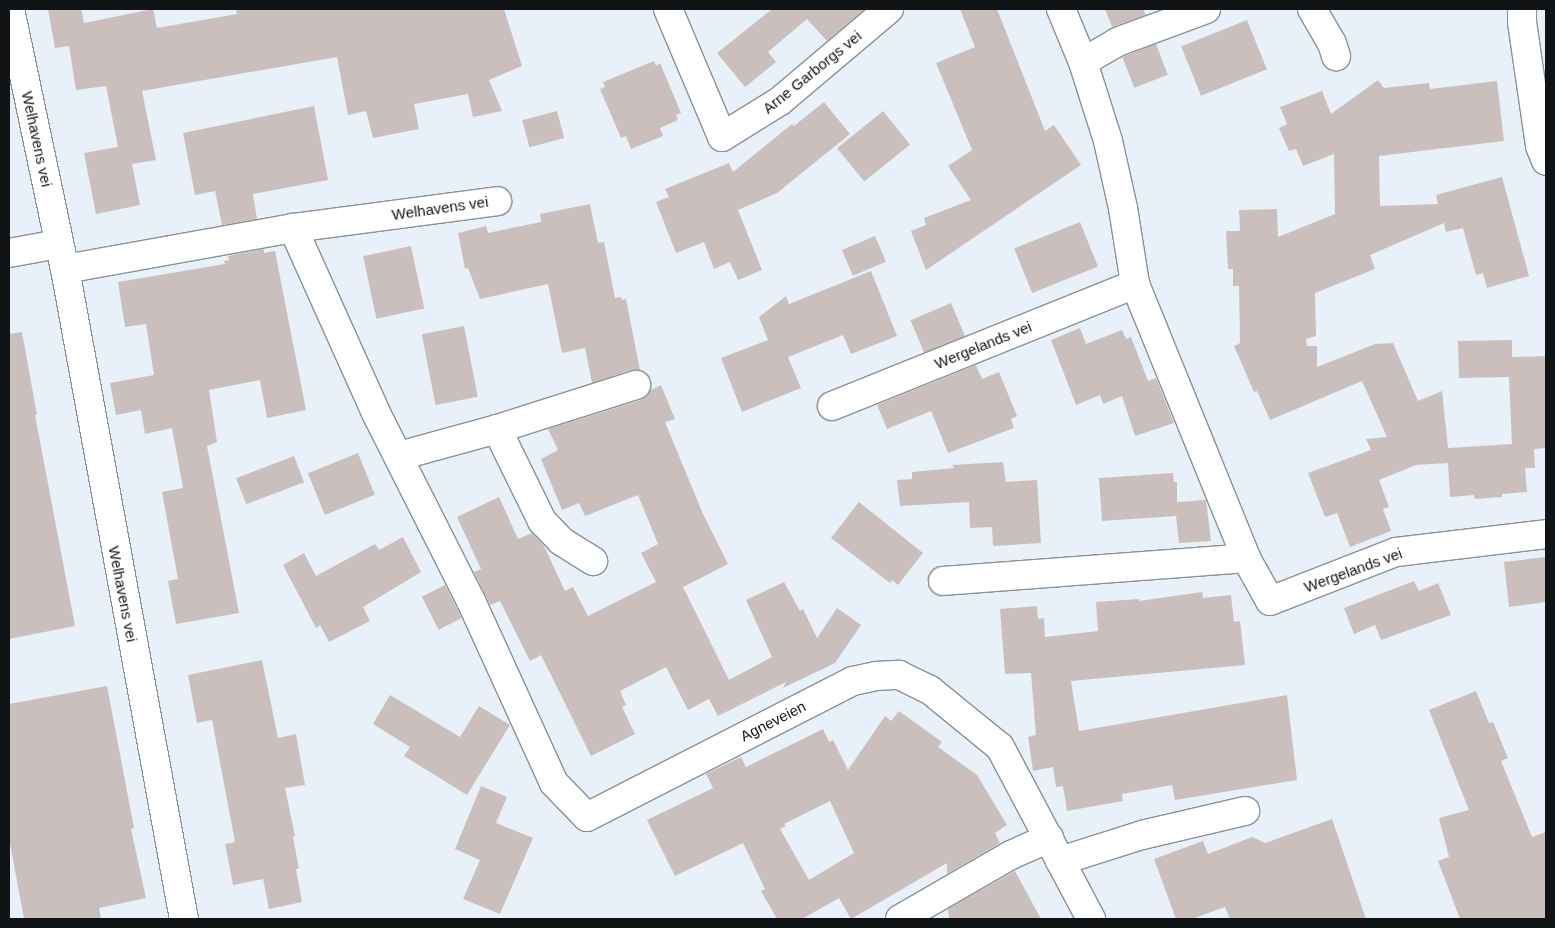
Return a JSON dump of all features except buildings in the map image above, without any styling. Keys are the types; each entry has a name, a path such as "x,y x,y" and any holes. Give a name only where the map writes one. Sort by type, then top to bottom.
{"street":[{"name":"Welhavens vei","path":"10,9 62,257 184,919"},
{"name":"Arne Garborgs vei","path":"668,9 722,137 780,101 890,9"},
{"name":"Wergelands vei","path":"1061,9 1083,62 1108,141 1123,208 1135,284 1246,558 1270,601 1396,552 1546,534"},
{"path":"1083,62 1117,42 1206,9"},
{"path":"1312,9 1332,43 1336,56"},
{"path":"1522,9 1522,22 1540,146 1546,161"},
{"name":"Welhavens vei","path":"62,257 497,200"},
{"path":"293,228 376,413 400,456 497,430 636,385"},
{"path":"9,253 62,257"},
{"name":"Wergelands vei","path":"832,406 1135,284"},
{"path":"497,430 542,521 561,541 593,561"},
{"name":"Agneveien","path":"400,456 471,601 554,782 587,816 853,681 877,676 899,675 930,690 1000,747 1091,919"},
{"path":"943,581 1246,558"},
{"path":"900,919 1011,855 1055,850 1142,835 1245,811"}]}
